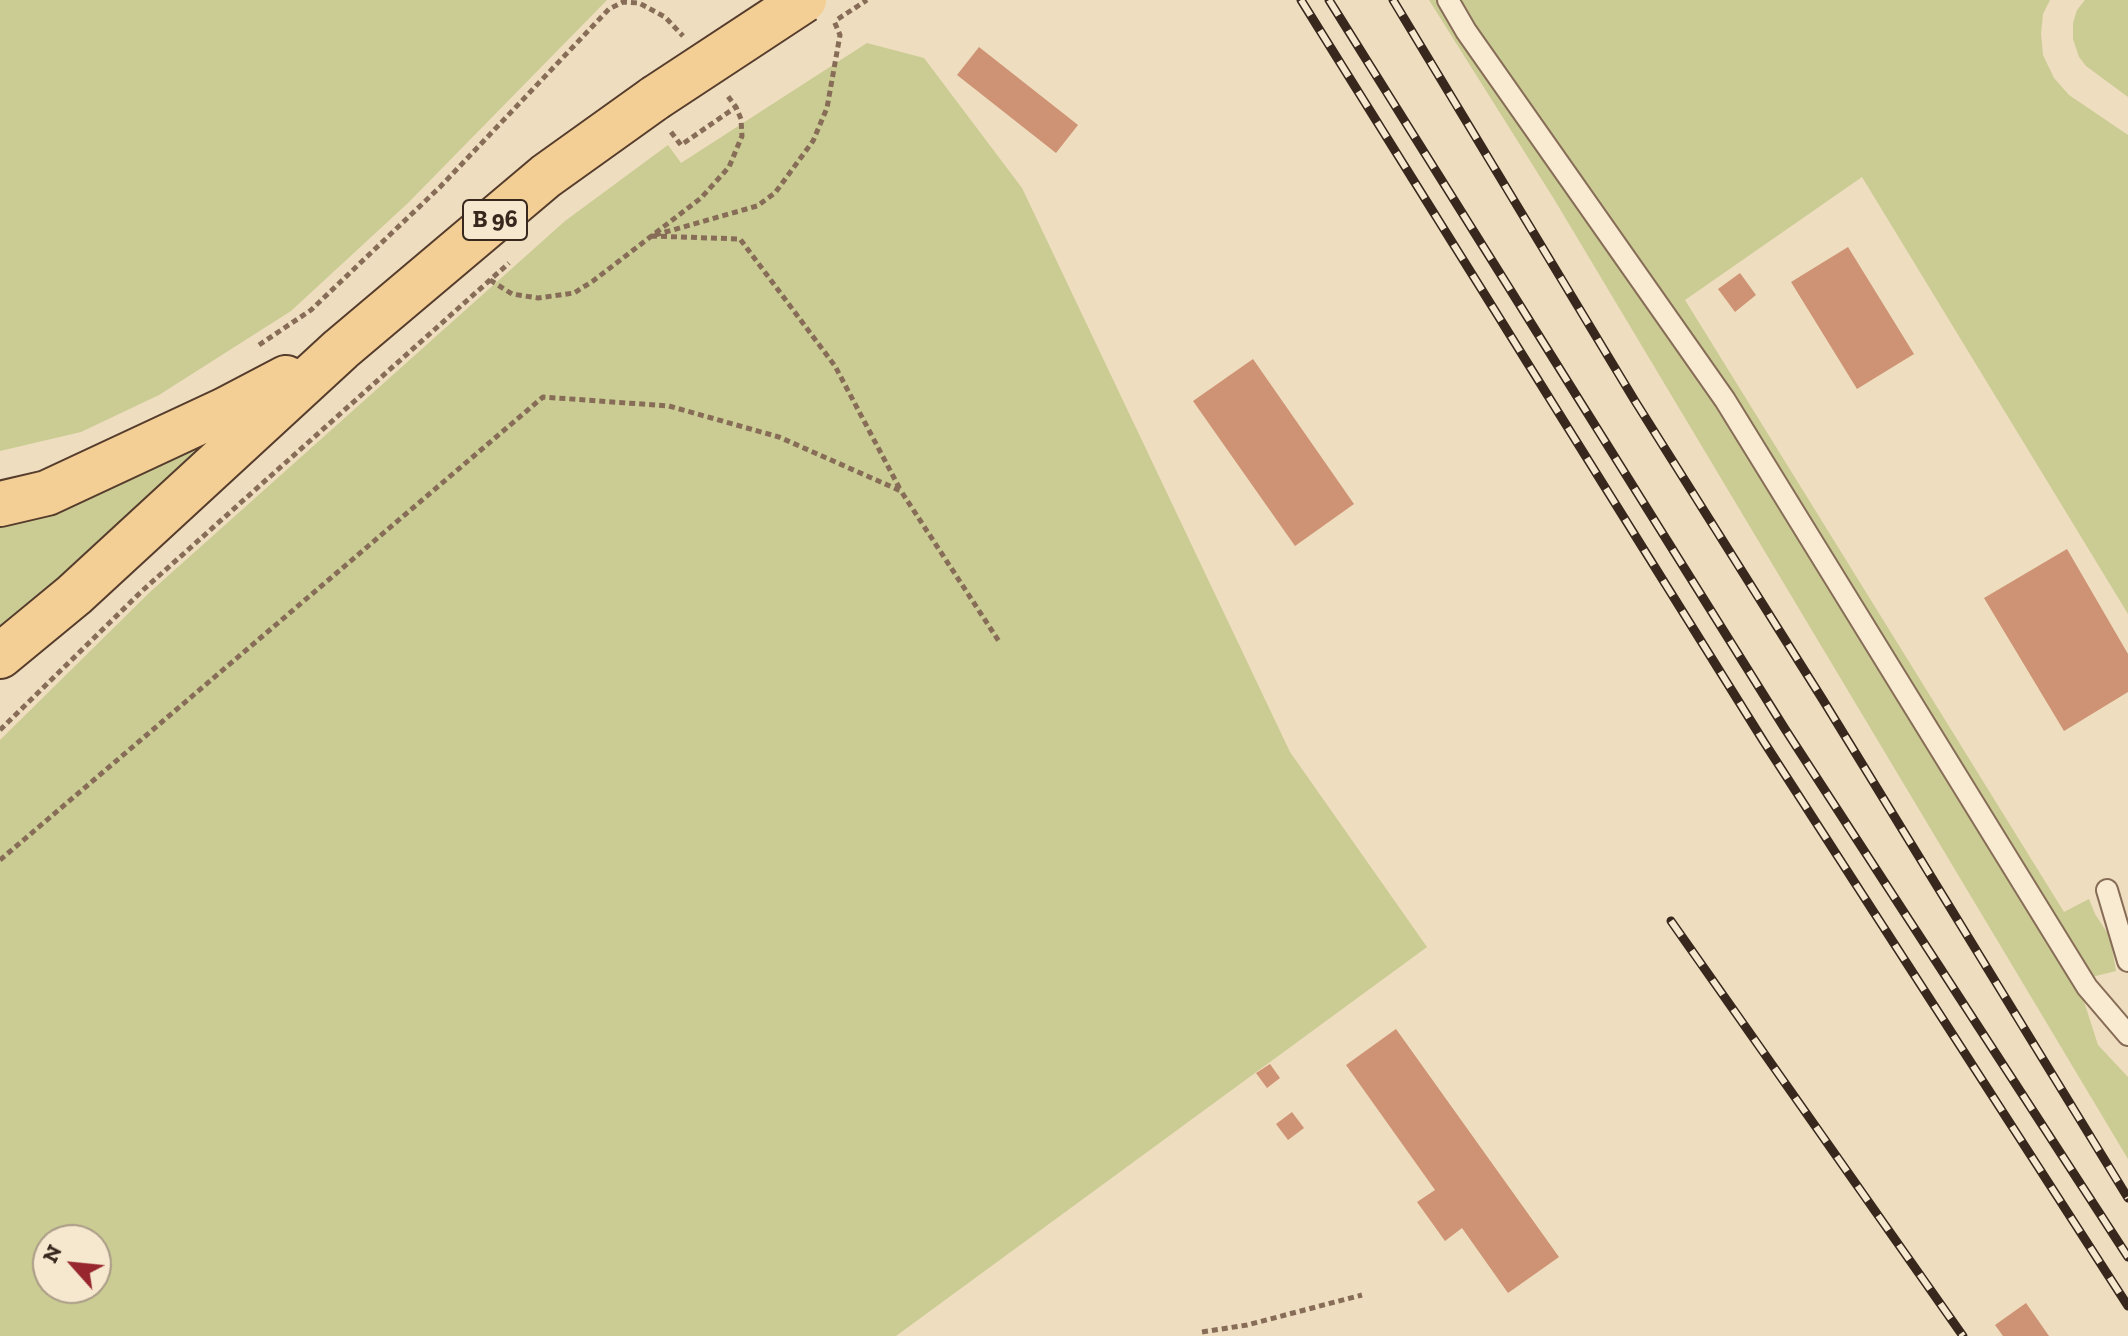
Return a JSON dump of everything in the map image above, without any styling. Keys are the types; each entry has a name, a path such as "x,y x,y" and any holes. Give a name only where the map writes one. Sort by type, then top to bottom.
{"main road":[{"name":"B 96","path":"0,656 74,595 341,349 546,176 655,98 804,0"},
{"name":"B 96","path":"0,504 47,493 225,410 341,349"}],"lane":[{"path":"1448,0 1466,31 1725,400 2087,987 2128,1035"},
{"path":"2107,890 2128,961"}],"path":[{"path":"250,351 311,310 440,187 609,9 623,2 639,3 652,8 676,28"},
{"path":"650,236 757,206 775,193 813,141 827,108 840,35"},
{"path":"490,280 512,294 538,298 574,293 593,281 701,198 717,182 737,152 742,136 741,119 736,107 681,145 671,131 659,140"},
{"path":"650,236 740,239 835,366 901,491 1000,643"},
{"path":"0,730 143,590 511,260"},
{"path":"0,860 543,397 669,406 779,437 901,491"},
{"path":"1202,1332 1247,1325 1362,1295"}],"green space":[{"path":"0,0 607,0 408,203 291,311 159,395 81,432 0,451"},
{"path":"1429,0 1442,0 1721,407 2080,989 2098,1045 2128,1077 2128,1159 1554,199"},
{"path":"1455,0 2050,0 2043,14 2041,34 2043,55 2054,78 2069,95 2128,135 2128,614 1862,177 1685,300 2064,912 2089,899 2110,937 2116,971 2092,977"},
{"path":"2085,0 2128,0 2128,97 2086,66 2079,57 2073,39 2073,23 2077,10"},
{"path":"867,43 924,58 1022,188 1290,752 1427,947 896,1336 0,1336 0,740 150,592 565,221 668,145 681,163"},
{"path":"214,438 43,592 0,628 0,514"}],"building":[{"path":"979,47 1078,125 1056,153 957,75"},
{"path":"1848,247 1914,354 1857,389 1791,282"},
{"path":"1740,273 1756,295 1735,312 1718,289"},
{"path":"1253,359 1354,504 1295,546 1193,401"},
{"path":"2067,549 2128,654 2128,692 2064,731 1984,598"},
{"path":"1396,1029 1559,1257 1508,1293 1462,1228 1445,1241 1417,1202 1435,1190 1346,1065"},
{"path":"1270,1064 1280,1078 1267,1088 1256,1073"},
{"path":"1292,1112 1304,1128 1288,1140 1276,1124"},
{"path":"2026,1303 2049,1336 2003,1336 1995,1325"}],"railway":[{"path":"1301,0 1764,742 2128,1306"},
{"path":"1329,0 1785,729 2128,1257"},
{"path":"1393,0 1635,401 1823,700 2128,1198"},
{"path":"1671,921 1963,1336"}]}
